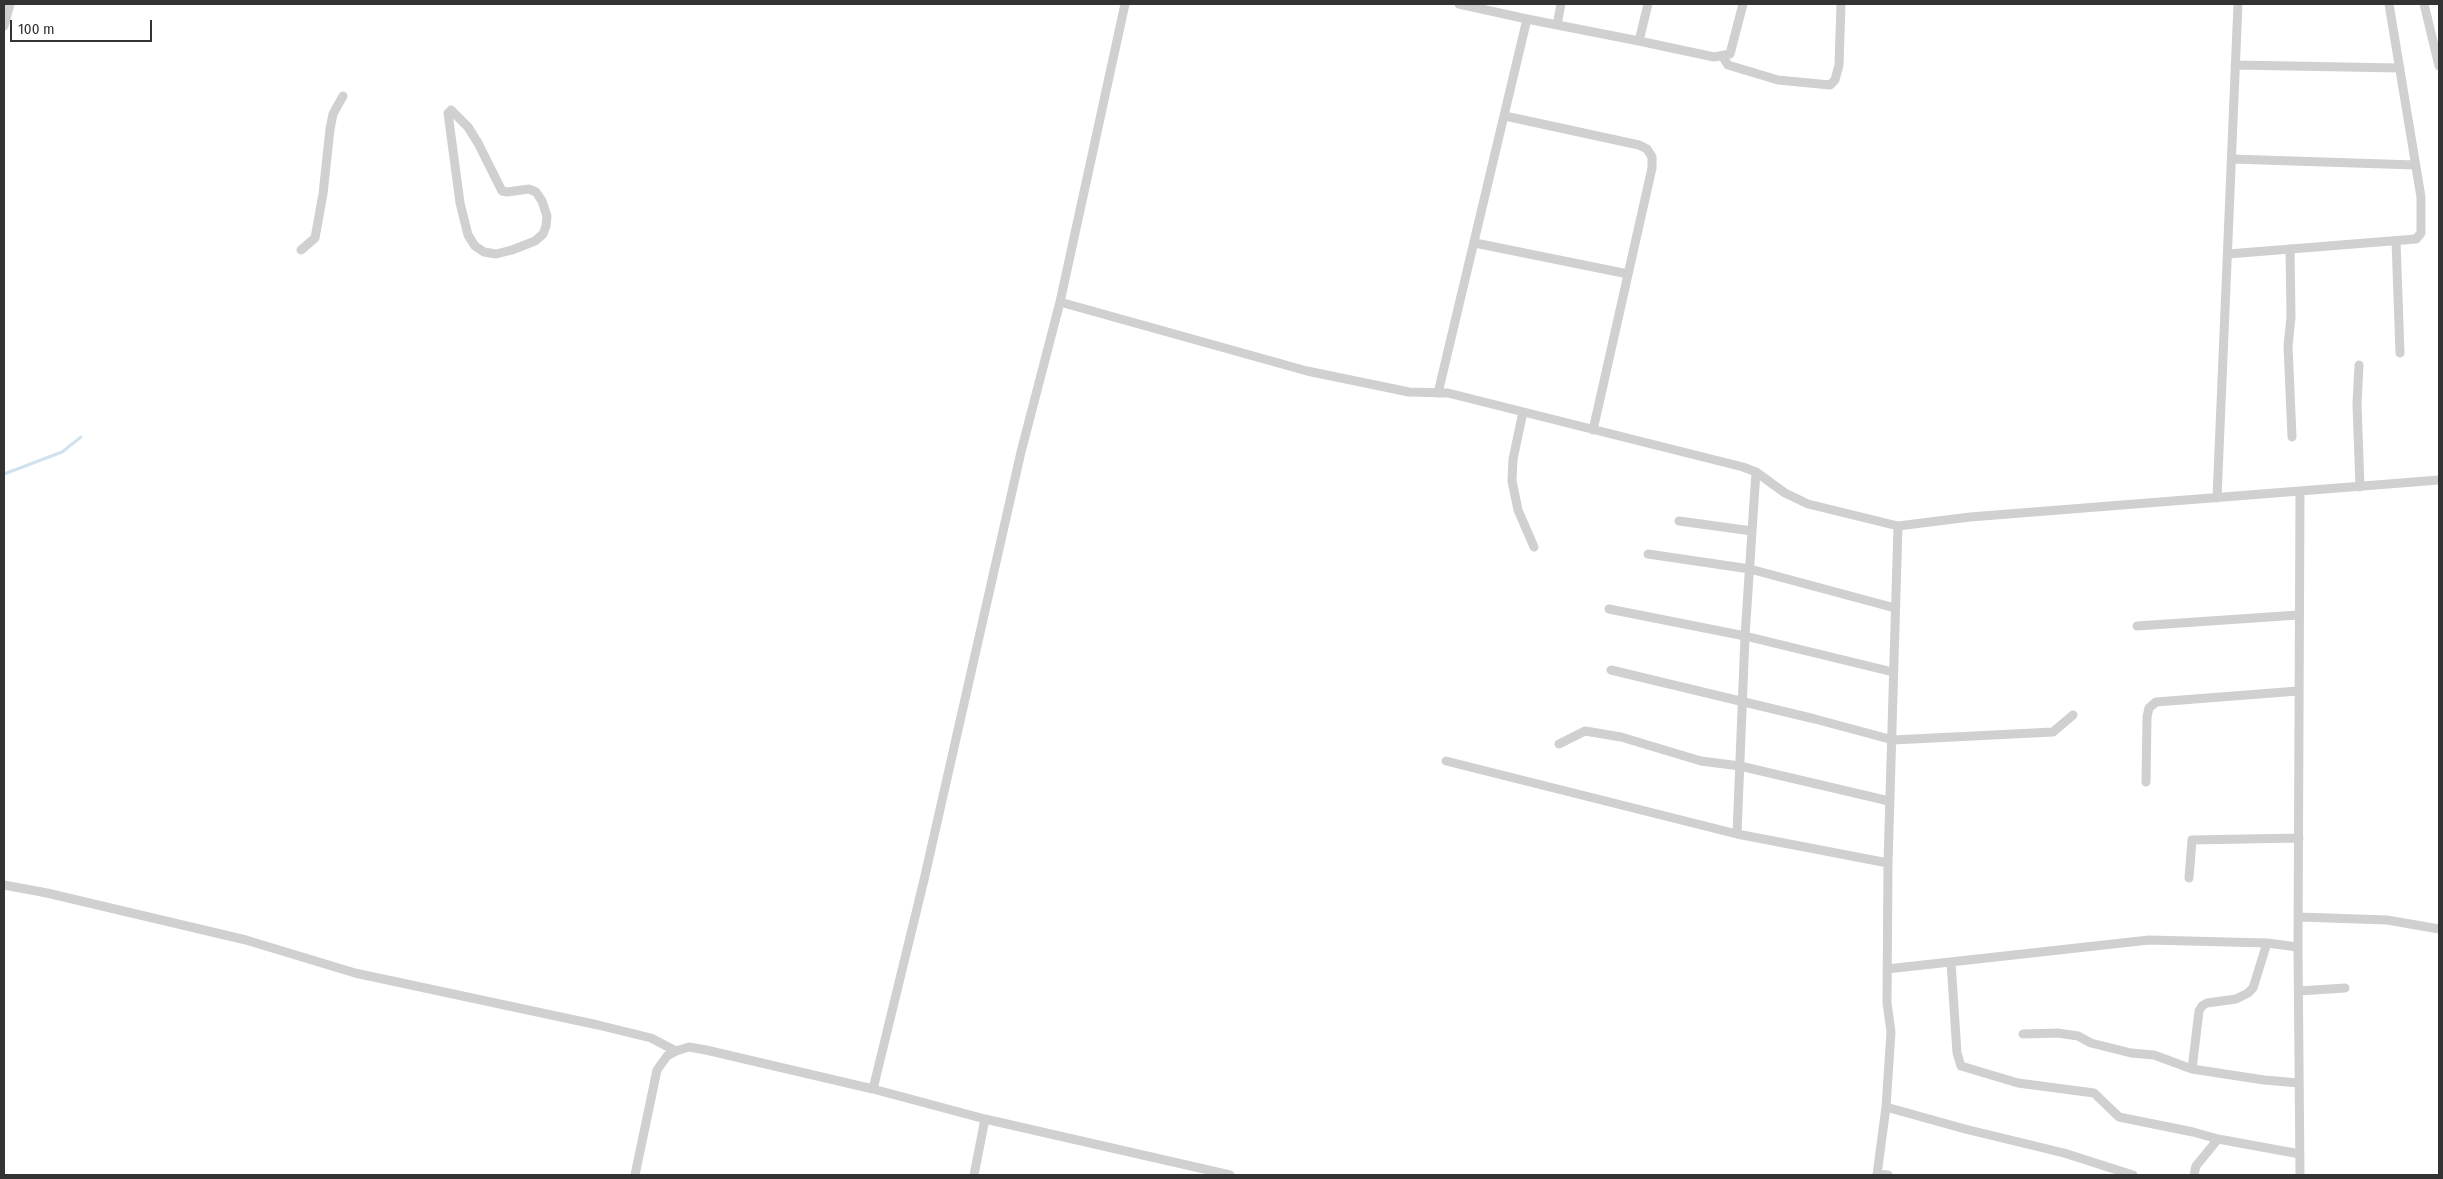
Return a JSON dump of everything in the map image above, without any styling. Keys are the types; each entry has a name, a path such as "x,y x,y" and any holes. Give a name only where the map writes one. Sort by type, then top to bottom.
{"street":[{"path":"4,26 5,13 10,4"},
{"path":"873,1089 924,880 1021,452 1060,302 1125,4"},
{"path":"1459,4 1714,57 1723,57 1730,54 1743,4"},
{"path":"1557,25 1561,4"},
{"path":"1639,41 1648,4"},
{"path":"1723,57 1728,65 1778,80 1830,85 1835,80 1839,65 1841,4"},
{"path":"2217,498 2238,4"},
{"path":"2228,254 2416,239 2421,233 2421,197 2389,4"},
{"path":"2424,4 2439,66"},
{"path":"1438,393 1527,19"},
{"path":"2236,65 2400,68"},
{"path":"301,250 315,238 323,194 333,114 343,96"},
{"path":"449,111 468,127 502,191 529,189 536,192 542,201 547,216 543,234 536,241 496,254 484,252 475,246 468,236 460,203 449,111"},
{"path":"1505,116 1639,145 1647,149 1652,157 1652,168 1593,430"},
{"path":"2232,159 2415,165"},
{"path":"2396,241 2400,353"},
{"path":"1475,243 1628,274"},
{"path":"2290,249 2291,317 2288,346 2292,437"},
{"path":"1060,302 1307,371 1326,373 1409,392 1438,393 1743,466 1756,472 1785,493 1808,504 1898,526 1970,517 2439,480"},
{"path":"2359,365 2357,404 2360,487"},
{"path":"1523,412 1513,458 1512,481 1518,510 1534,547"},
{"path":"1737,834 1745,636 1756,472"},
{"path":"2300,492 2298,615 2300,1175"},
{"path":"1679,521 1752,531"},
{"path":"1888,1175 1877,1174 1886,1107 1891,1032 1887,1003 1888,864 1898,526"},
{"path":"1648,554 1750,569 1895,608"},
{"path":"1609,609 1745,636 1893,672"},
{"path":"2136,626 2298,615"},
{"path":"1611,670 1893,740 2053,732 2073,715"},
{"path":"2146,782 2148,716 2150,708 2156,702 2298,691"},
{"path":"1560,744 1585,731 1622,737 1701,761 1740,766 1890,801"},
{"path":"1446,761 1737,834 1888,864"},
{"path":"2189,878 2192,840 2299,838"},
{"path":"4,886 47,893 246,940 355,973 598,1025 651,1038 676,1050"},
{"path":"2299,917 2387,920 2439,929"},
{"path":"1887,969 2148,940 2267,943 2298,947"},
{"path":"2192,1069 2199,1011 2207,1003 2236,999 2253,988 2267,943"},
{"path":"1951,962 1956,1053 1961,1066 2018,1083 2094,1093 2119,1117 2218,1139 2300,1154"},
{"path":"2298,991 2345,988"},
{"path":"2023,1034 2058,1033 2078,1036 2091,1043 2131,1053 2154,1055 2192,1069 2264,1080 2299,1083"},
{"path":"636,1175 657,1070 667,1056 676,1050 689,1047 873,1089 985,1119 1230,1175"},
{"path":"1886,1107 1965,1129 2064,1153 2133,1175"},
{"path":"974,1175 985,1119"},
{"path":"2194,1175 2200,1162 2218,1139"}],"waterway":[{"path":"4,474 62,452 81,437"}]}
